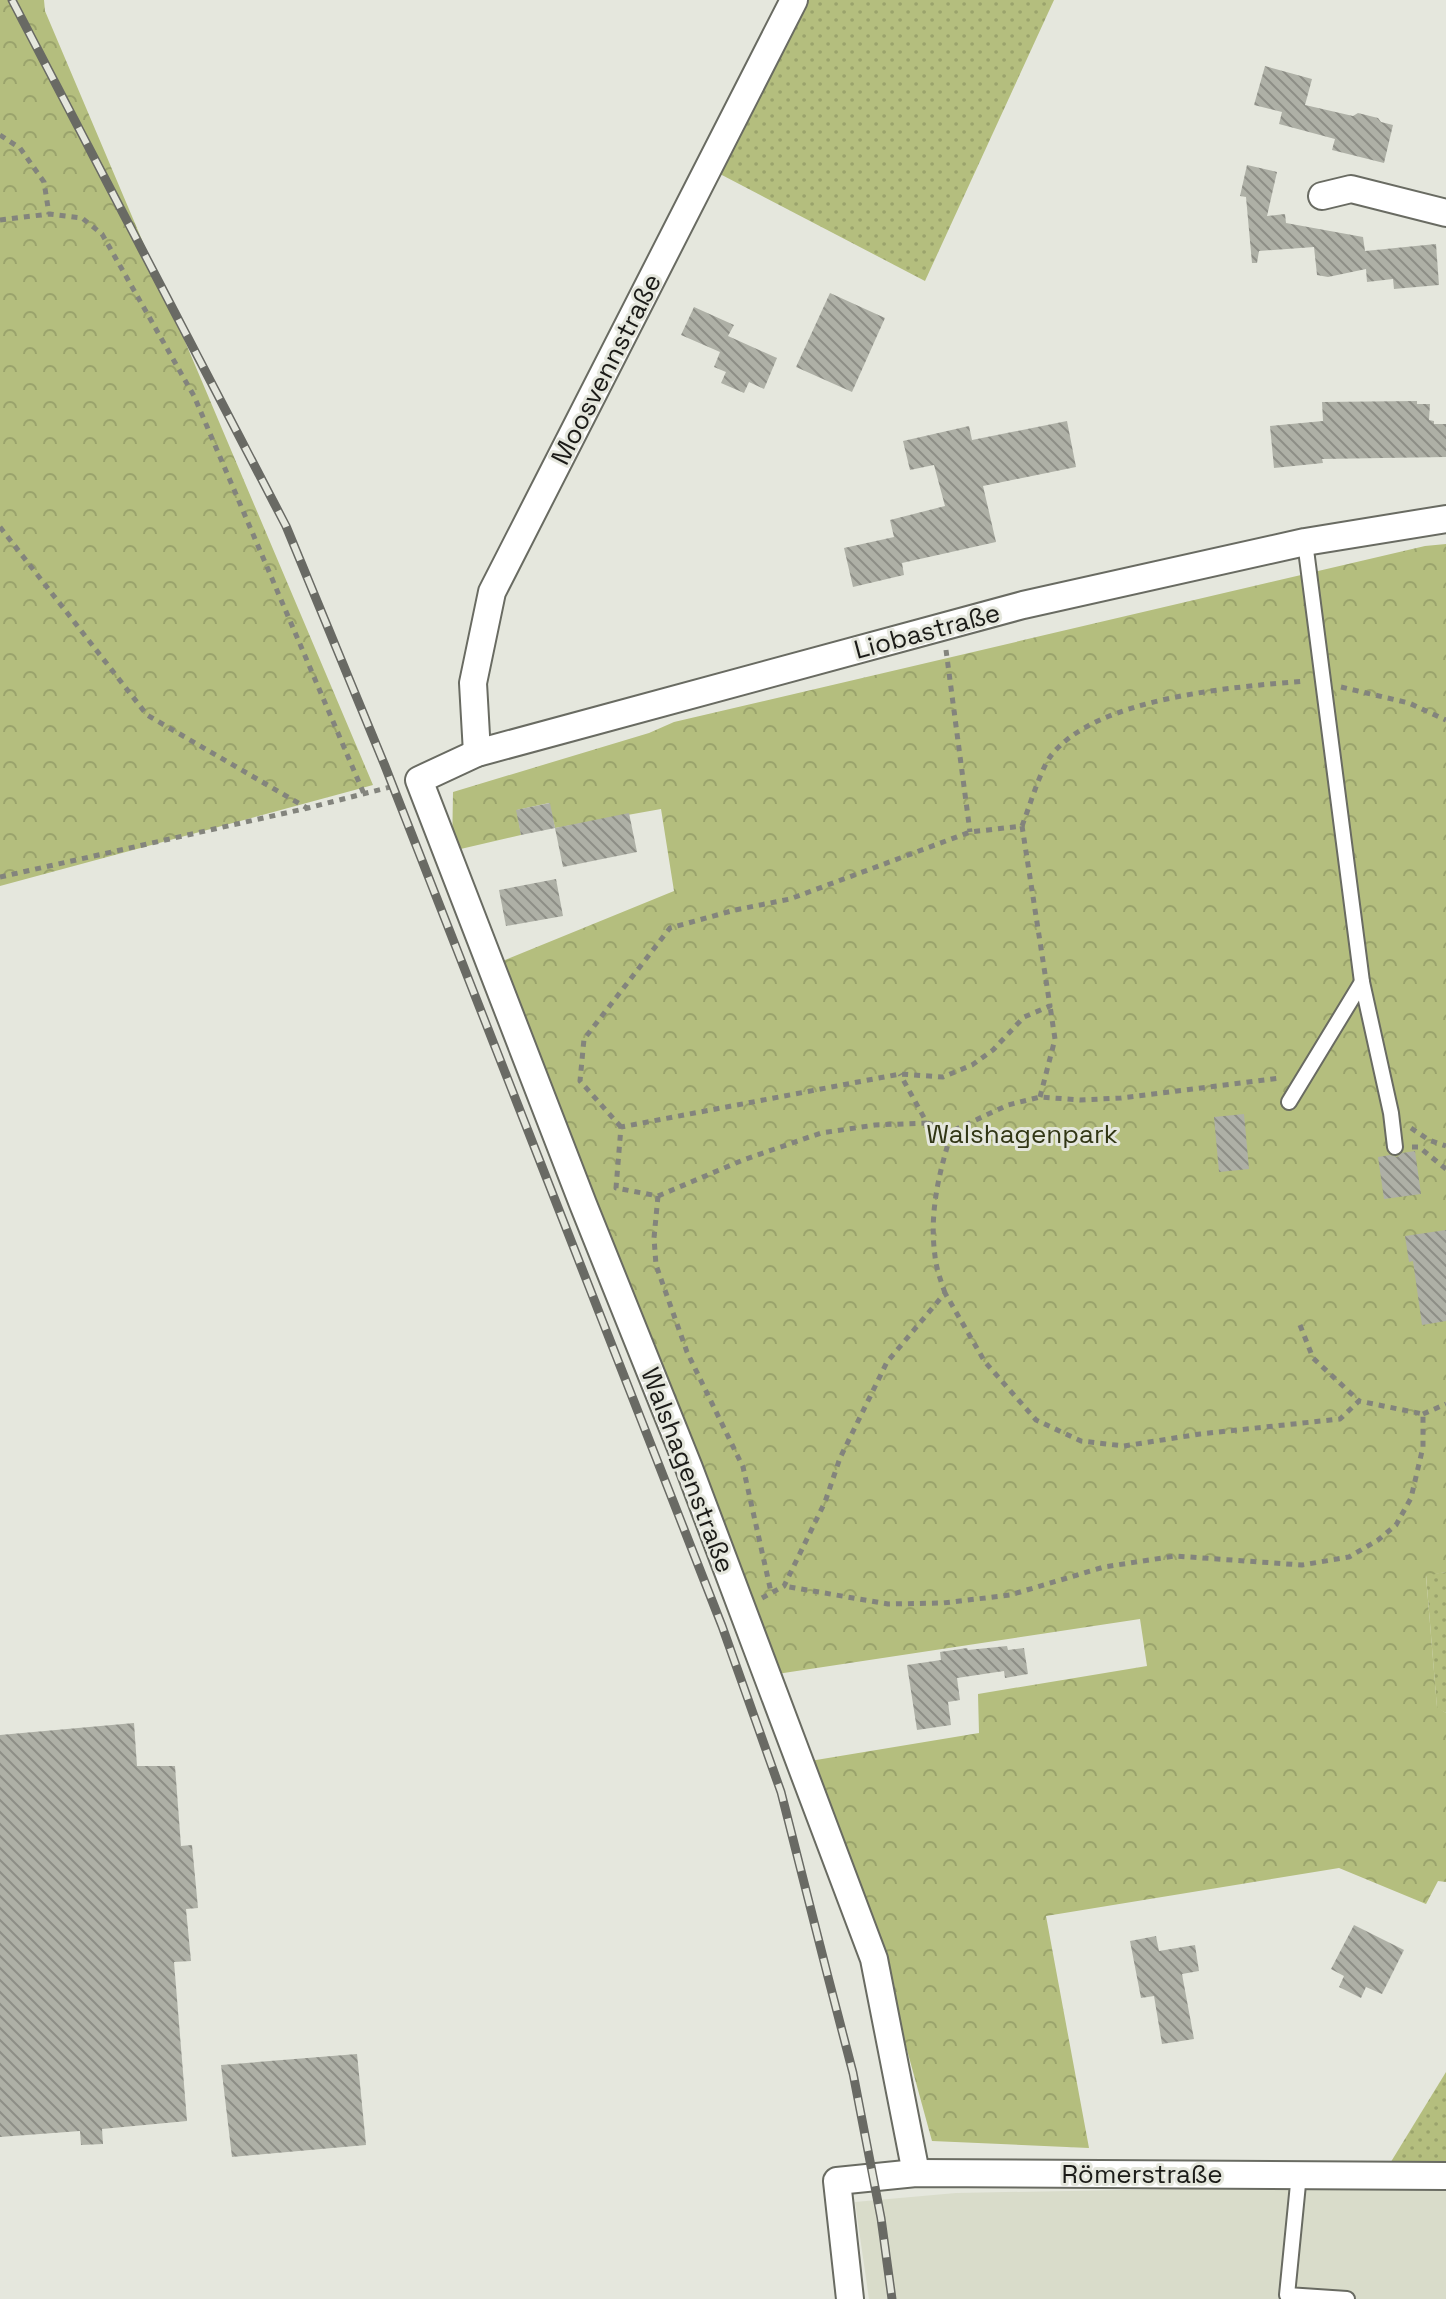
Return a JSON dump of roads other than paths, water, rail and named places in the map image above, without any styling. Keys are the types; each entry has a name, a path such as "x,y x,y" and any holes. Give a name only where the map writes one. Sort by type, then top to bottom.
{"street":[{"name":"Moosvennstraße","path":"477,753 473,683 492,592 794,0"},
{"path":"1322,196 1351,189 1446,213"},
{"name":"Liobastraße","path":"419,780 477,753 1023,605 1305,542 1446,519"},
{"name":"Walshagenstraße","path":"419,780 689,1468 874,1959 916,2173"},
{"name":"Römerstraße","path":"850,2299 837,2181 916,2173 1446,2176"}],"lane":[{"path":"1305,542 1362,982 1391,1113 1395,1147"},
{"path":"1289,1102 1362,982"},
{"path":"1299,2174 1287,2295 1347,2299"}],"railway":[{"path":"12,0 286,526 385,766 722,1626 781,1792 853,2073 881,2218 892,2299"}],"park label":[{"name":"Walshagenpark","path":"1022,1134"}]}
